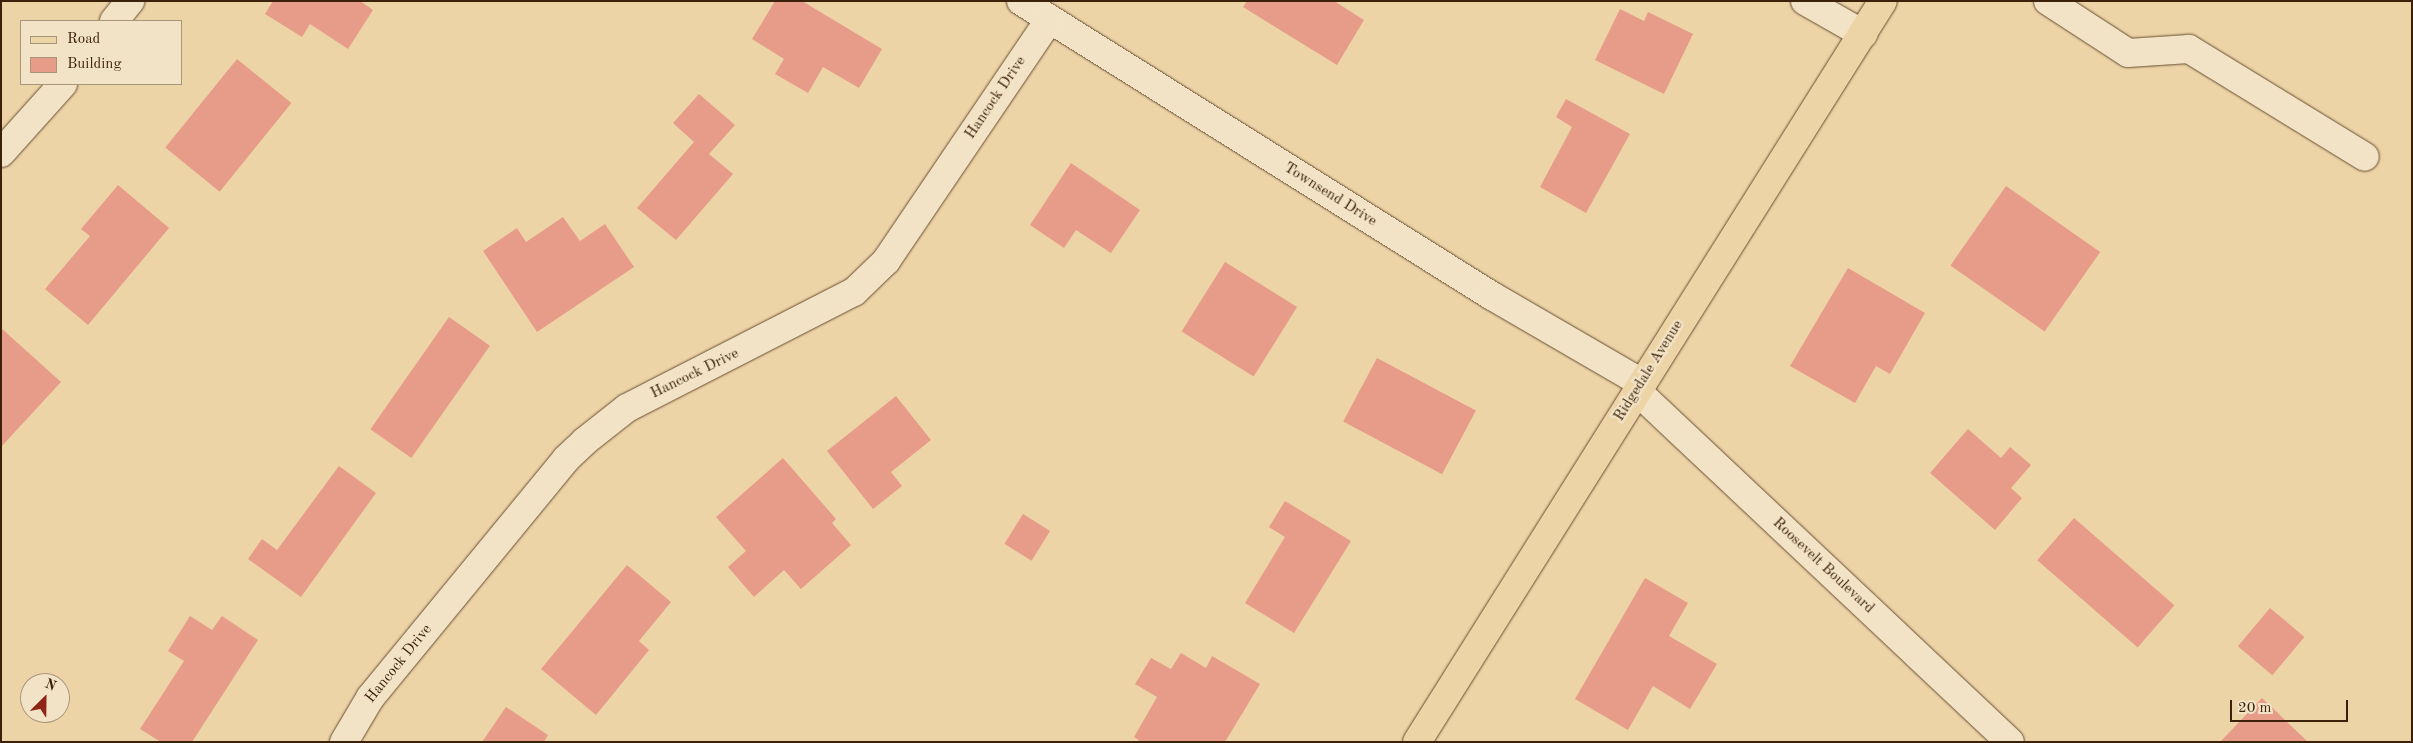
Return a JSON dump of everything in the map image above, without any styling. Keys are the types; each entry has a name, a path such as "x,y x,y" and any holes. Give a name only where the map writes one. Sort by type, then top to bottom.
{"main road":[{"name":"Ridgedale Avenue","path":"1417,742 1883,1"}],"street":[{"path":"115,20 130,1"},
{"name":"Townsend Drive","path":"1021,1 1639,387"},
{"path":"1805,1 1863,34"},
{"path":"2048,1 2128,53 2189,49 2365,157"},
{"name":"Hancock Drive","path":"344,742 370,698 566,459 585,441 628,408 854,292 886,261 1050,19"},
{"path":"1,153 62,85"},
{"name":"Roosevelt Boulevard","path":"1639,387 2010,742"}],"building":[{"path":"273,1 360,1 373,10 348,49 310,24 302,37 265,14"},
{"path":"775,1 802,1 882,49 859,88 823,67 808,93 775,74 784,59 752,39"},
{"path":"1247,1 1334,1 1364,20 1337,65 1243,7"},
{"path":"1620,9 1644,21 1648,12 1693,34 1664,94 1595,60"},
{"path":"237,59 291,103 220,192 165,148"},
{"path":"699,94 735,125 709,154 733,174 676,240 637,208 694,142 673,123"},
{"path":"1566,99 1630,134 1586,213 1540,187 1572,127 1556,117"},
{"path":"1071,163 1140,210 1111,253 1076,230 1064,248 1030,225"},
{"path":"118,185 169,228 88,325 45,289 90,236 81,229"},
{"path":"2006,186 2100,252 2045,331 1950,265"},
{"path":"563,217 580,241 605,224 634,267 537,332 483,251 517,228 526,242"},
{"path":"1225,262 1297,307 1254,377 1182,332"},
{"path":"1848,268 1925,313 1890,374 1876,366 1855,403 1790,366"},
{"path":"449,317 490,346 411,458 370,429"},
{"path":"1,328 61,382 1,447"},
{"path":"1377,358 1476,411 1442,474 1343,422"},
{"path":"896,396 931,440 891,472 902,486 873,509 827,451"},
{"path":"1968,429 2001,458 2010,447 2031,465 2011,488 2022,498 1995,530 1930,473"},
{"path":"783,458 836,519 832,523 851,545 801,589 784,570 754,597 728,567 746,551 716,517"},
{"path":"339,466 376,493 301,597 248,559 262,539 277,550"},
{"path":"1285,501 1351,541 1294,633 1245,603 1285,537 1269,527"},
{"path":"1023,514 1050,531 1032,561 1004,544"},
{"path":"2074,518 2174,605 2138,648 2037,560"},
{"path":"627,565 671,602 639,641 649,650 596,715 541,669"},
{"path":"1645,578 1688,603 1669,636 1717,664 1690,709 1653,686 1628,730 1575,699"},
{"path":"2270,608 2304,637 2272,675 2238,646"},
{"path":"190,616 212,630 222,616 258,640 192,742 161,742 140,729 184,661 168,651"},
{"path":"1181,653 1206,668 1212,656 1260,684 1225,742 1141,742 1134,737 1157,697 1135,684 1151,658 1171,669"},
{"path":"2262,698 2308,742 2220,742"},
{"path":"506,707 548,735 544,742 482,742"}]}
